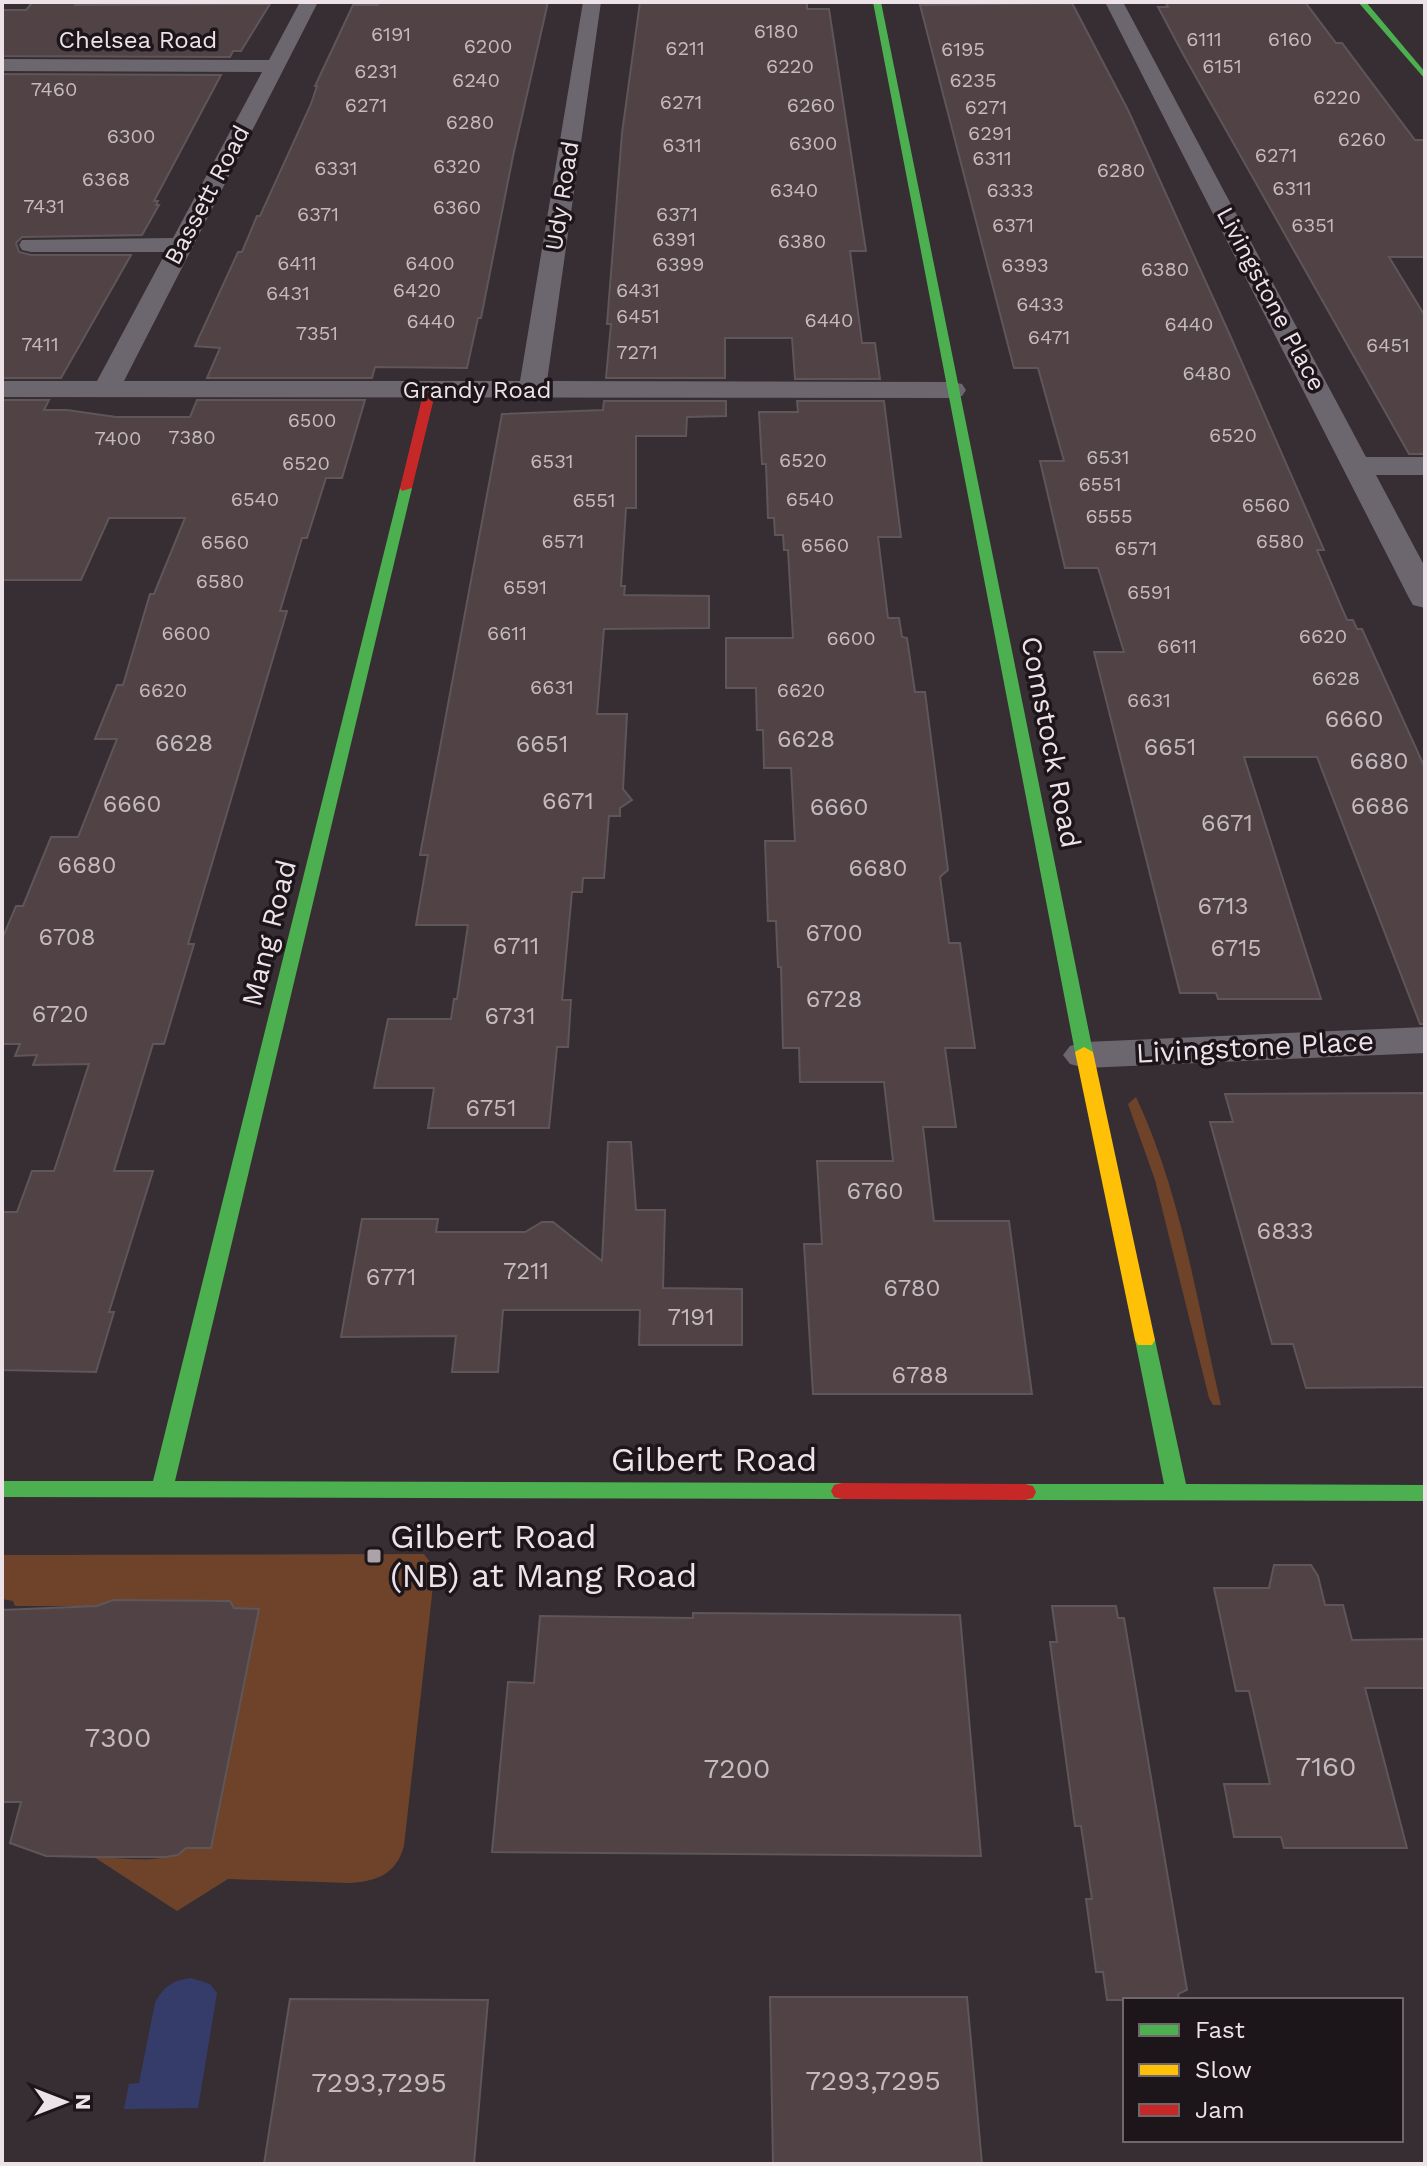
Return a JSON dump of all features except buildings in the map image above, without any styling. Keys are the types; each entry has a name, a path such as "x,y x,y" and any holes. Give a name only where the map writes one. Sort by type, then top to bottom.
{"street":[{"name":"Bassett Road","path":"106,389 309,2"},
{"name":"Udy Road","path":"532,390 592,2"},
{"name":"Comstock Road","path":"877,2 1085,1055 1177,1492"},
{"name":"Livingstone Place","path":"1114,2 1425,598"},
{"path":"1362,2 1425,77"},
{"name":"Chelsea Road","path":"2,65 275,66"},
{"path":"31,245 180,245"},
{"name":"Grandy Road","path":"2,389 952,390"},
{"name":"Mang Road","path":"162,1489 430,390"},
{"path":"1358,466 1425,466"},
{"name":"Livingstone Place","path":"1085,1055 1425,1040"},
{"name":"Gilbert Road","path":"2,1489 1425,1493"}],"shaded area":[{"path":"1136,1097 1152,1133 1176,1209 1221,1405 1213,1405 1209,1398 1155,1180 1128,1104"},
{"path":"424,1554 432,1565 434,1577 404,1846 391,1869 377,1878 350,1883 228,1879 177,1911 94,1857 155,1859 177,1854 186,1848 211,1848 259,1609 234,1609 231,1603 224,1601 113,1600 97,1606 15,1606 13,1601 2,1599 2,1555"}],"water":[{"path":"191,1978 210,1984 217,1993 198,2108 124,2109 129,2084 139,2083 155,2003 169,1985"}],"traffic: fast":[{"path":"877,2 1084,1052"},
{"path":"1362,2 1425,77"},
{"path":"162,1489 406,488"},
{"path":"1145,1340 1177,1492"},
{"path":"2,1489 842,1491"},
{"path":"1025,1492 1425,1493"}],"traffic: slow":[{"path":"1084,1052 1145,1340"}],"traffic: jam":[{"path":"406,488 430,390"},
{"path":"842,1491 1025,1492"}],"place":[{"name":"Gilbert Road (NB) at Mang Road","path":"374,1556"}]}
